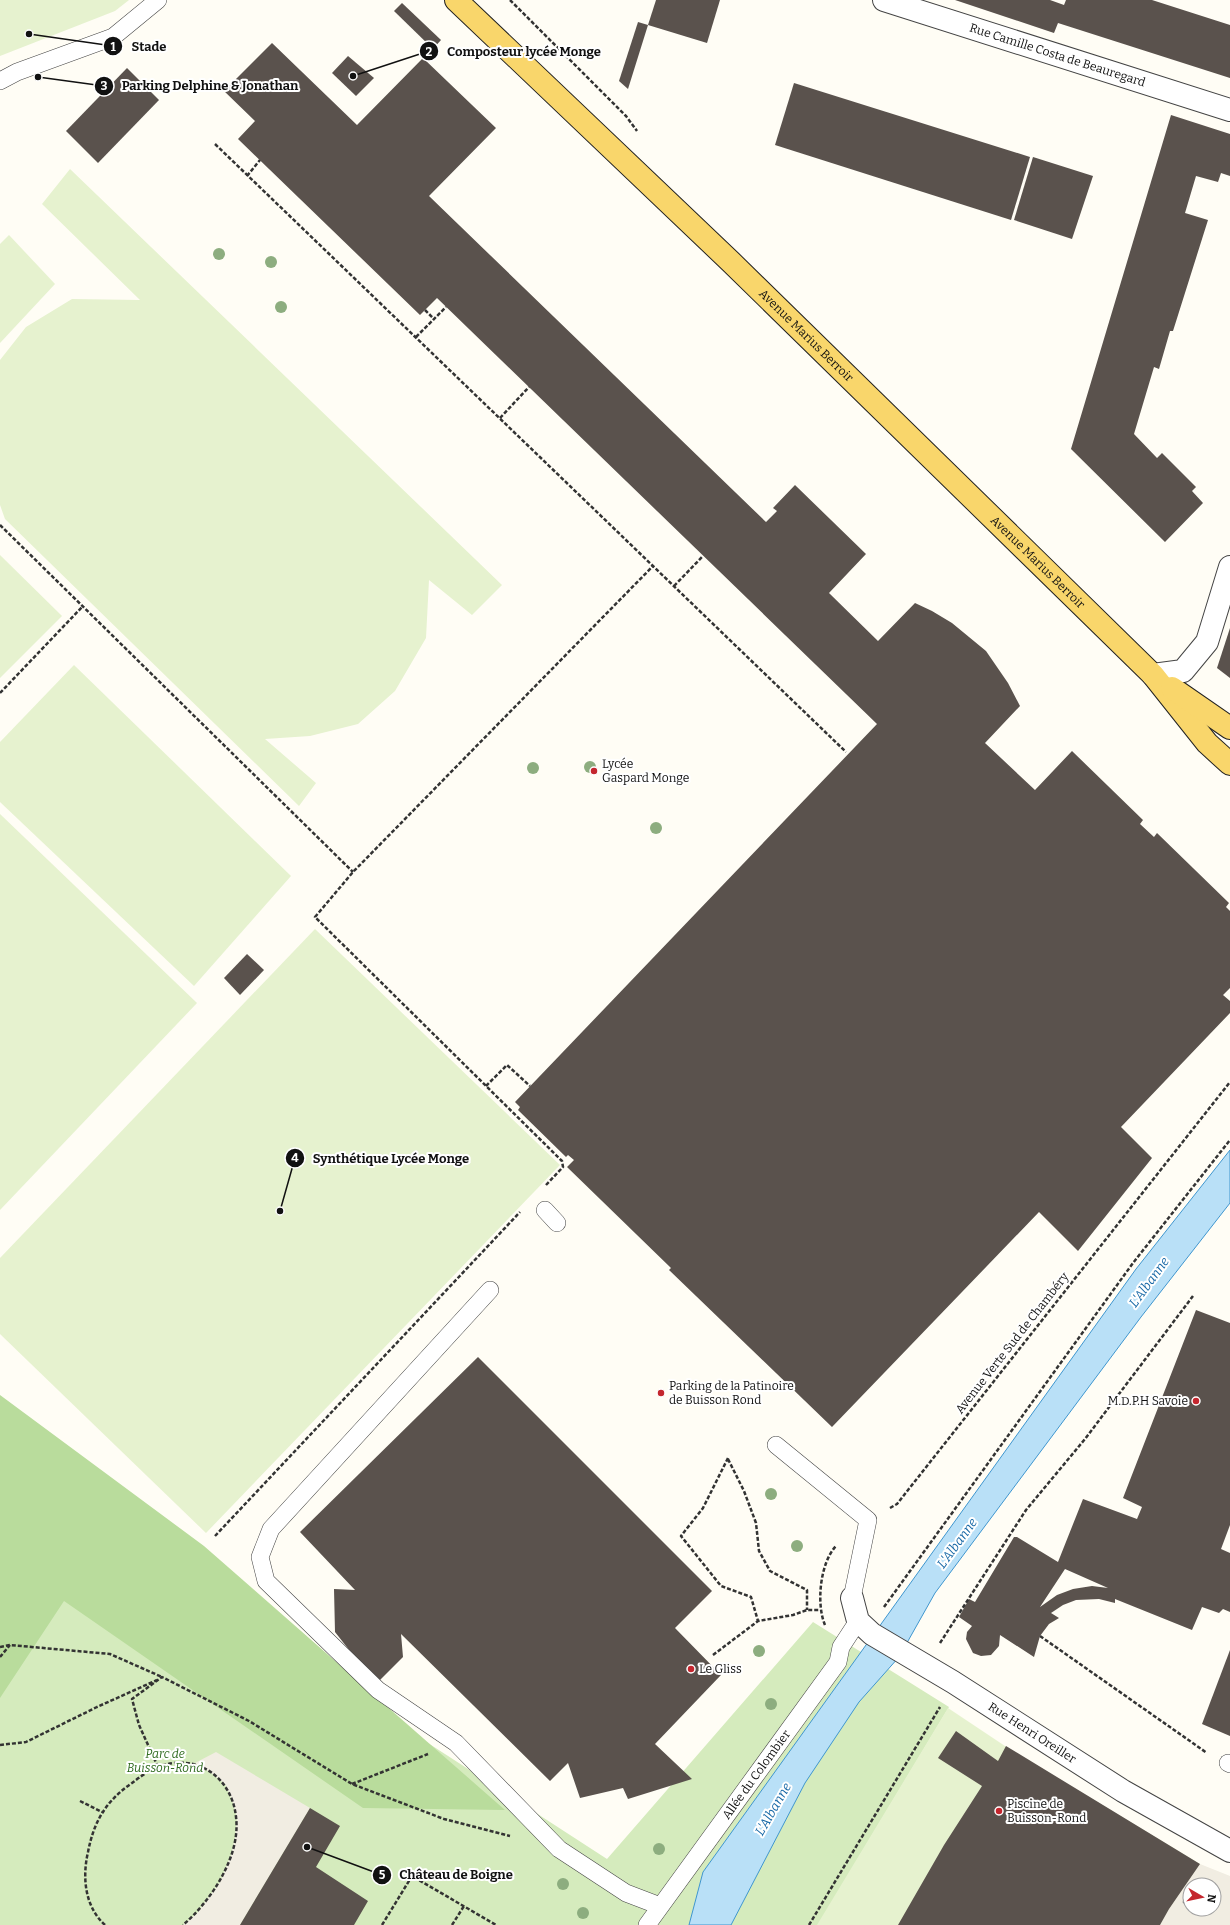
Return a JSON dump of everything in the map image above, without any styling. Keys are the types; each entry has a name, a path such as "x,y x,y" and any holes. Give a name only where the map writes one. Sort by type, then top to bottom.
{"main road":[{"name":"Avenue Marius Berroir","path":"456,0 731,262 1153,675 1207,743 1230,764"},
{"name":"Avenue Marius Berroir","path":"1153,675 1230,728"}],"street":[{"name":"Rue Camille Costa de Beauregard","path":"884,0 1230,110"},
{"path":"1153,675 1183,671 1207,642 1230,567"},
{"path":"852,1598 866,1628"},
{"name":"Rue Henri Oreiller","path":"866,1628 1123,1791 1230,1851"}],"lane":[{"path":"0,81 17,72 113,37 158,0"},
{"path":"545,1210 557,1223"},
{"path":"490,1290 271,1529 260,1557 266,1581 365,1679 378,1690 456,1743 559,1849 626,1893 660,1906"},
{"path":"776,1444 868,1520 852,1598"},
{"name":"Allée du Colombier","path":"647,1925 838,1662 841,1647 866,1628"}],"path":[{"path":"215,144 846,752"},
{"path":"248,176 260,160"},
{"path":"416,337 446,307"},
{"path":"425,310 434,319"},
{"path":"500,418 529,387"},
{"path":"0,525 352,872"},
{"path":"674,586 703,556"},
{"path":"215,1536 562,1167 562,1161 315,917 352,872 653,566"},
{"path":"0,693 83,606"},
{"path":"486,1087 507,1065 530,1086"},
{"name":"Avenue Verte Sud de Chambéry","path":"807,1610 820,1610 820,1591 825,1569 833,1549 847,1534 868,1520 897,1504 1230,1082"},
{"path":"866,1628 942,1529 1133,1263 1230,1140"},
{"path":"536,1196 545,1210"},
{"path":"927,1666 942,1638 1026,1510 1085,1439 1194,1296"},
{"path":"713,1655 758,1621 792,1615 807,1610 807,1590 770,1571 759,1551 756,1523 744,1491 728,1458 703,1508 681,1536 721,1586 751,1597 758,1621"},
{"path":"1040,1636 1192,1744 1211,1756 1229,1763"},
{"path":"0,1646 10,1645 110,1654 162,1677 249,1721 352,1784 444,1819 513,1837"},
{"path":"0,1657 10,1645"},
{"path":"0,1745 26,1742 162,1677"},
{"path":"158,1767 139,1725 132,1700 162,1677"},
{"path":"809,1925 935,1716 953,1682"},
{"path":"352,1784 456,1743"},
{"path":"105,1925 94,1914 87,1894 84,1871 92,1833 102,1812 123,1790 158,1767 175,1763 195,1763 212,1773 225,1784 232,1800 237,1818 231,1855 220,1882 197,1913 183,1925"},
{"path":"80,1801 102,1812"},
{"path":"382,1925 412,1876 496,1925"},
{"path":"452,1925 464,1906"}],"green space":[{"path":"0,0 129,0 115,11 0,56"},
{"path":"70,169 502,585 472,615 429,580 426,638 395,691 358,724 310,736 265,739 316,783 299,806 5,519 0,505 0,360 26,327 72,299 140,300 42,204"},
{"path":"9,235 55,284 0,343 0,244"},
{"path":"0,555 62,616 0,678"},
{"path":"74,665 291,876 194,986 0,802 0,742"},
{"path":"0,814 197,1003 0,1210"},
{"path":"315,929 560,1165 206,1533 0,1334 0,1258"},
{"path":"0,1395 204,1546 505,1810 363,1808 64,1601 0,1698"},
{"name":"Parc de Buisson-Rond","path":"0,1519 286,1651 607,1859 813,1622 949,1707 818,1925 0,1925"},
{"name":"Piscine de Buisson-Rond","path":"948,1708 1011,1750 1200,1864 1191,1877 1182,1877 1182,1890 1160,1925 817,1925"}],"shaded area":[{"path":"216,1752 310,1808 240,1925 183,1925 197,1913 220,1882 231,1855 235,1837 237,1818 232,1800 225,1784 195,1763"},
{"path":"1200,1864 1230,1876 1230,1925 1160,1925 1182,1890 1182,1917 1222,1917 1222,1877 1191,1877"}],"water":[{"name":"L'Albanne","path":"1230,1150 1230,1203 1141,1317 935,1593 899,1657 859,1702 805,1783 731,1925 689,1925 703,1872 1136,1269"}],"building":[{"path":"656,0 720,0 707,43 648,25"},
{"path":"955,0 1050,0 1064,5 1066,0 1152,0 1230,25 1230,78 1058,23 1054,33"},
{"path":"402,3 441,40 433,49 394,11"},
{"path":"638,22 648,25 628,89 619,81"},
{"path":"272,43 357,125 423,58 496,128 429,196 766,522 777,511 773,508 795,485 866,554 829,593 878,641 915,603 952,623 986,651 1008,683 1020,706 985,743 1035,790 1072,751 1143,820 1140,824 1154,837 1157,833 1229,903 1226,907 1230,911 1230,988 1223,995 1230,1001 1230,1013 1121,1127 1152,1158 1078,1251 1039,1212 832,1427 669,1270 671,1268 567,1167 574,1160 568,1155 566,1157 518,1110 520,1107 515,1102 877,724 437,298 420,315 238,139 255,121 224,91"},
{"path":"348,56 374,78 356,96 332,73"},
{"path":"127,68 159,100 98,163 66,131"},
{"path":"794,83 1030,157 1011,220 775,145"},
{"path":"1171,115 1230,134 1230,176 1221,173 1218,182 1196,176 1185,213 1208,220 1173,331 1170,331 1159,369 1154,367 1134,434 1157,458 1162,453 1196,487 1192,491 1203,503 1165,542 1071,449"},
{"path":"1033,157 1093,176 1072,239 1014,220"},
{"path":"1230,628 1230,678 1217,668"},
{"path":"247,954 264,970 240,995 224,978"},
{"path":"1196,1310 1230,1323 1230,1525 1221,1549 1230,1553 1230,1612 1223,1609 1219,1613 1202,1607 1192,1630 1115,1599 1115,1603 1099,1599 1076,1600 1063,1605 1051,1613 1059,1618 1049,1624 1040,1636 1034,1657 1000,1635 999,1646 991,1655 981,1656 973,1653 966,1639 967,1632 972,1626 959,1617 969,1599 975,1602 1014,1537 1017,1537 1058,1562 1083,1499 1137,1519 1142,1507 1123,1498","holes":["1065,1569 1108,1588 1092,1586 1073,1589 1057,1595 1040,1607"]},
{"path":"478,1357 712,1591 675,1628 721,1675 655,1744 692,1779 628,1799 623,1788 580,1798 568,1763 550,1781 401,1634 403,1657 376,1684 335,1632 334,1589 355,1590 300,1532"},
{"path":"1230,1650 1230,1736 1202,1724"},
{"name":"Piscine de Buisson-Rond","path":"956,1731 998,1761 1006,1746 1200,1864 1191,1877 1182,1877 1182,1890 1160,1925 898,1925 944,1845 982,1786 938,1758"},
{"path":"310,1808 340,1826 316,1867 368,1901 354,1925 240,1925"}],"place":[{"name":"Stade","path":"29,34"},
{"name":"Composteur lycée Monge","path":"353,76"},
{"name":"Parking Delphine & Jonathan","path":"38,77"},
{"name":"Lycée Gaspard Monge","path":"594,771"},
{"name":"Synthétique Lycée Monge","path":"280,1211"},
{"name":"Parking de la Patinoire de Buisson Rond","path":"661,1393"},
{"name":"M.D.P.H Savoie","path":"1196,1401"},
{"name":"Le Gliss","path":"691,1669"},
{"name":"Piscine de Buisson-Rond","path":"999,1811"},
{"name":"Château de Boigne","path":"307,1847"}]}
